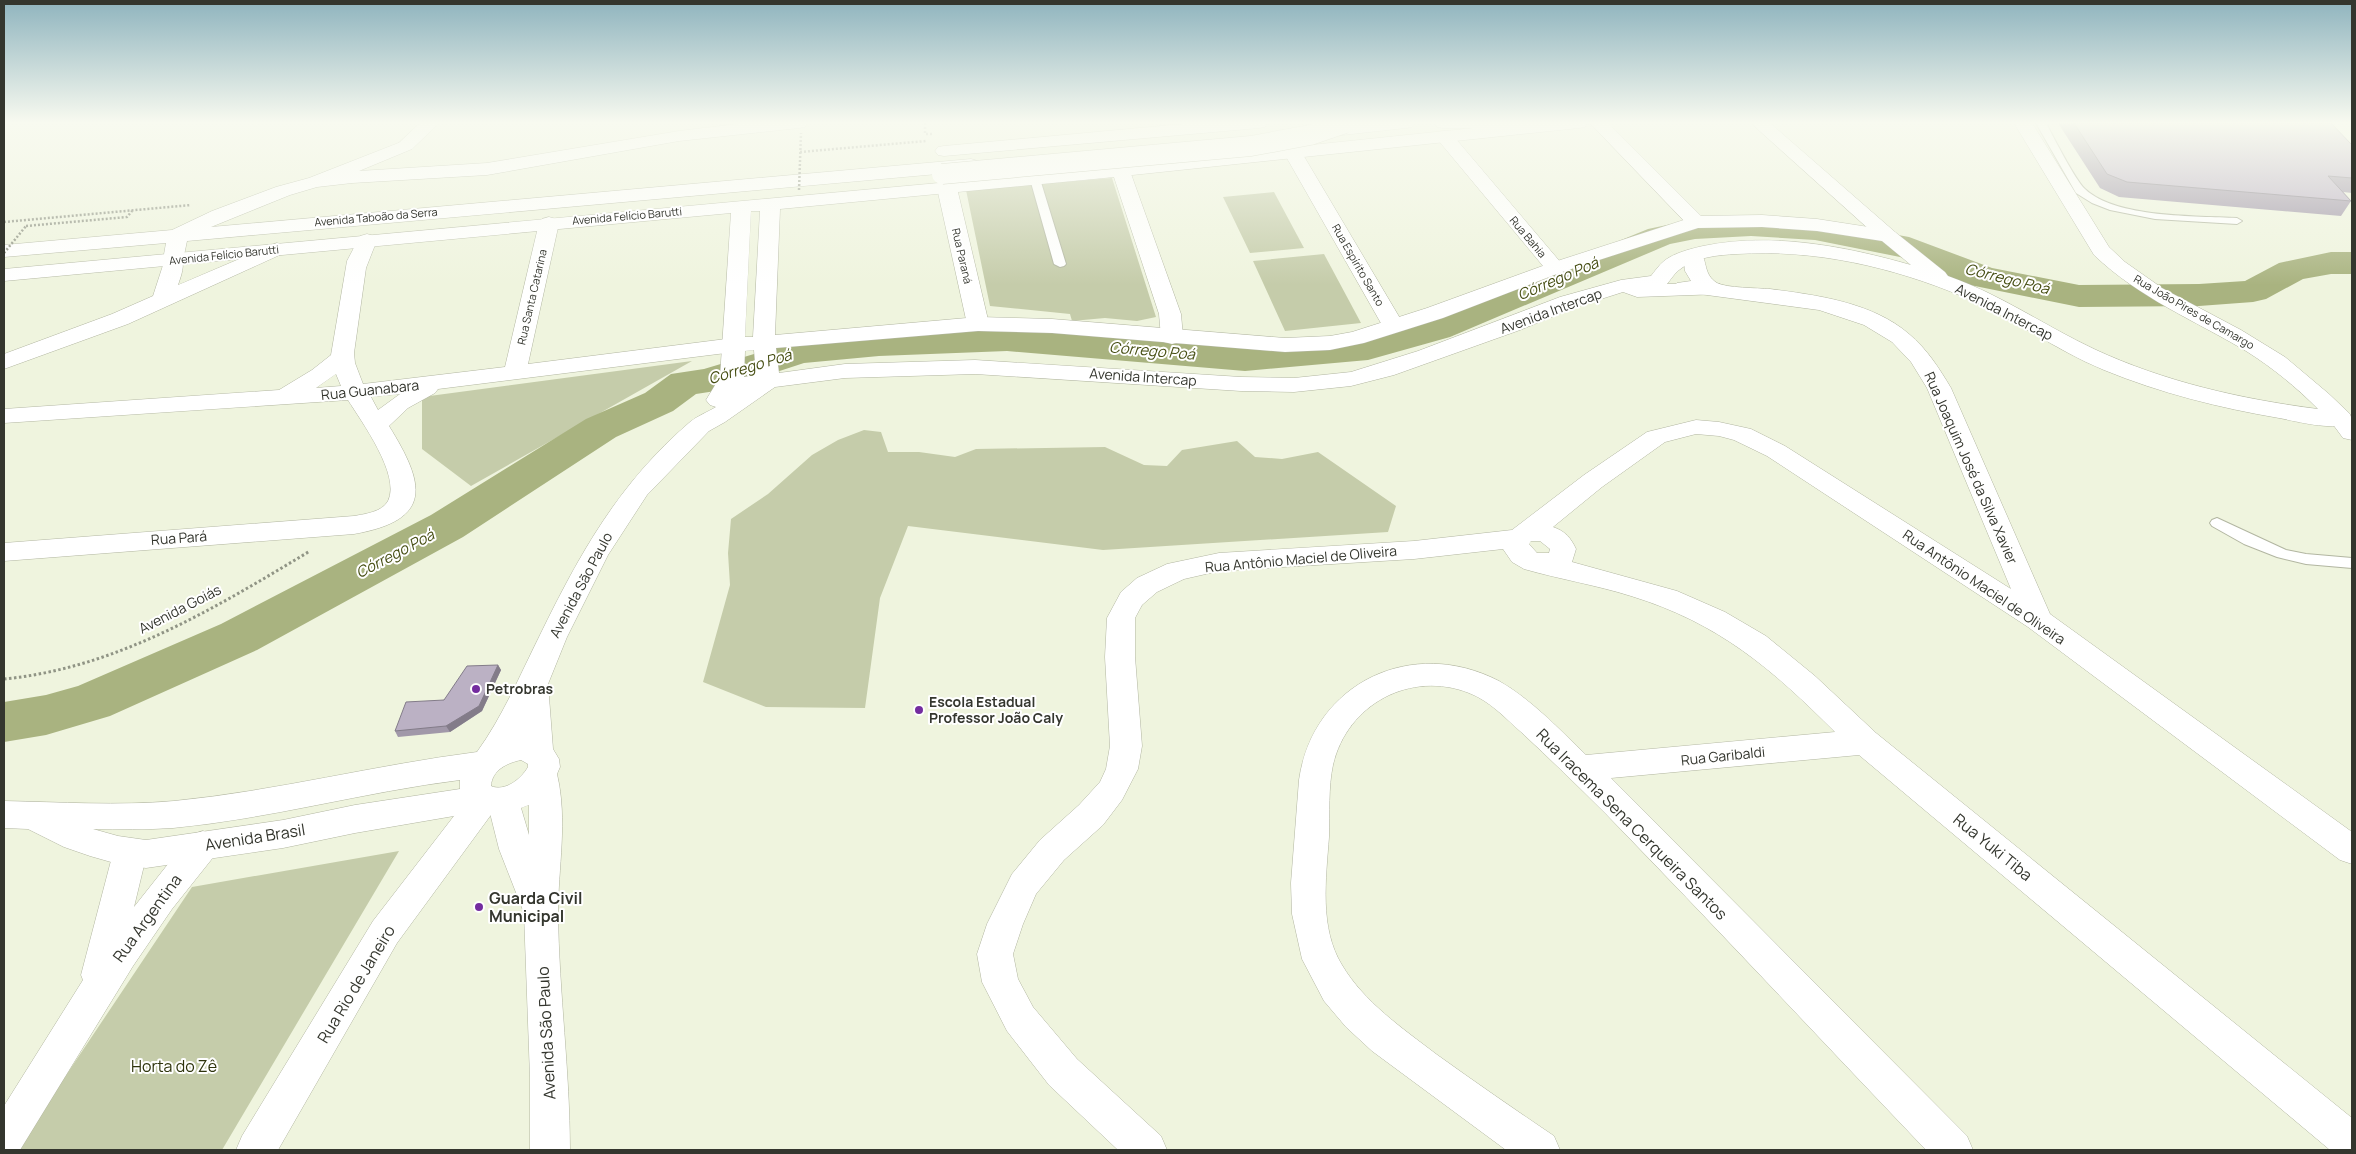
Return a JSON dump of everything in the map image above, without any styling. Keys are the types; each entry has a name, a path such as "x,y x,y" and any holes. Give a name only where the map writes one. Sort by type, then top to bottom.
{"main road":[{"path":"162,301 172,273 178,235 219,215 283,191 329,177"},
{"path":"316,182 373,177"},
{"path":"450,189 518,177"},
{"name":"Avenida Taboão da Serra","path":"4,234 651,177"},
{"name":"Avenida Taboão da Serra","path":"4,252 836,177"},
{"path":"944,181 980,177"},
{"path":"944,181 1056,177"},
{"path":"1123,177 1170,314 1172,337"},
{"name":"Rua Espírito Santo","path":"1307,177 1393,325"},
{"name":"Rua Bahia","path":"1481,177 1555,268"},
{"path":"1651,177 1696,222"},
{"path":"1821,177 1941,278"},
{"name":"Rua João Pires de Camargo","path":"2055,177 2101,252 2116,267 2141,284 2253,346 2286,368 2308,386 2347,426"},
{"name":"Avenida Felício Barutti","path":"4,275 549,223 741,207 770,204 798,195 944,181"},
{"name":"Rua Paraná","path":"944,181 978,324"},
{"path":"768,377 765,344 770,204"},
{"path":"732,381 741,207"},
{"path":"734,348 978,324 1052,326 1284,345 1330,343 1356,338 1435,313 1555,268 1696,222 1762,221 1816,225 1894,240"},
{"name":"Rua Santa Catarina","path":"515,371 549,223"},
{"path":"367,240 357,260 342,357 356,392 376,425 392,409 410,396 445,381"},
{"path":"738,251 753,251 769,247"},
{"name":"Avenida Intercap","path":"732,381 845,371 975,367 1241,384 1294,385 1351,379 1386,370 1512,325 1568,302 1621,286 1658,281 1662,273 1674,264 1693,255 1734,247 1808,250 1862,258 1941,278 1975,294 2051,336 2109,364 2153,380 2232,401 2311,416 2347,426"},
{"path":"4,362 77,336 278,250"},
{"path":"1693,255 1693,269 1701,281 1712,289"},
{"name":"Rua Joaquim José da Silva Xavier","path":"1658,281 1674,286 1712,289 1800,301 1839,309 1868,318 1893,332 1912,349 1927,367 1939,388 2038,620"},
{"path":"1603,292 1712,289"},
{"name":"Rua Guanabara","path":"4,416 356,392 515,371 734,348"},
{"path":"282,398 320,375 342,357"},
{"name":"Avenida São Paulo","path":"700,426 717,417 768,377"},
{"name":"Avenida São Paulo","path":"487,761 533,684 553,637 595,553 638,489 700,426 732,381"},
{"name":"Rua Pará","path":"4,552 354,526 387,517 401,502 404,494 396,464 376,425"},
{"name":"Rua Antônio Maciel de Oliveira","path":"1147,1150 1063,1072 1020,1019 1000,982 995,954 1005,924 1024,884 1052,850 1091,815 1111,791 1122,769 1126,746 1120,657 1121,618 1131,599 1147,585 1177,572 1219,562 1414,550 1523,535 1593,481 1656,437 1696,427 1719,428 1742,434 1776,451 2038,620 2352,850"},
{"name":"Rua Antônio Maciel de Oliveira","path":"1414,550 1549,553 1593,481"},
{"path":"1523,535 1515,543 1519,554 1549,553"},
{"name":"Rua Yuki Tiba","path":"1549,553 1616,581 1633,585 1695,609 1739,633 1795,676 1865,742 2352,1143"},
{"name":"Rua Iracema Sena Cerqueira Santos","path":"1540,1150 1457,1094 1382,1035 1341,996 1320,960 1312,928 1307,891 1318,763 1338,717 1365,691 1394,679 1415,674 1436,673 1456,676 1483,686 1505,700 1581,768 1953,1150"},
{"name":"Avenida São Paulo","path":"533,684 546,819 541,915 549,1077 550,1150"},
{"name":"Rua Garibaldi","path":"1581,768 1865,742"},
{"path":"521,748 540,764 527,792 486,805 476,792 474,783 477,773 487,761 500,753 521,748"},
{"name":"Avenida Brasil","path":"18,814 145,816 175,814 239,805 487,761"},
{"name":"Avenida São Paulo","path":"486,805 516,849 541,915"},
{"name":"Avenida Brasil","path":"18,814 87,842 130,853 146,854 283,834 355,819 486,805"},
{"name":"Rua Rio de Janeiro","path":"256,1150 386,932 486,805"},
{"path":"130,853 145,835 175,814"},
{"name":"Rua Argentina","path":"4,1139 26,1109 95,993 162,895 203,845"},
{"name":"Rua Argentina","path":"95,993 130,853"}],"lane":[{"path":"2072,177 2080,191 2090,199 2122,209 2161,216 2237,221"},
{"path":"1035,179 1060,264"},
{"path":"2217,523 2249,541 2273,551 2305,558 2352,564"}],"path":[{"path":"798,195 799,177"},
{"path":"4,222 132,211 127,217 26,226"},
{"path":"4,252 32,219"},
{"name":"Avenida Goiás","path":"4,679 67,669 117,652 160,633 284,567 354,526"}],"green space":[{"path":"1112,178 1156,317 1137,321 1105,318 1072,321 1070,314 990,306 966,190"},
{"path":"1274,192 1304,248 1250,253 1223,197"},
{"path":"1324,254 1361,323 1285,331 1253,261"},
{"path":"692,361 471,486 422,449 422,397"},
{"path":"864,430 881,432 888,452 919,452 955,457 976,449 1105,447 1144,465 1167,466 1182,450 1237,441 1255,457 1282,459 1318,452 1396,506 1388,532 1103,550 908,526 880,598 865,708 766,707 703,682 730,585 728,553 731,519 768,494 812,455 838,440"},
{"name":"Horta do Zê","path":"399,851 222,1150 16,1150 192,887"}],"building":[{"path":"2114,177 2329,177 2351,201 2127,182"},
{"name":"Petrobras","path":"498,665 479,706 446,726 395,731 406,702 444,700 467,666"}],"waterway":[{"name":"Córrego Poá","path":"4,722 46,715 92,702 239,637 447,526 601,428 659,402 685,383 708,381 800,352 879,344 1007,339 1245,359 1368,348 1437,329 1660,236 1695,229 1751,226 1815,230 1909,248 1983,277 2079,296 2199,295 2253,291 2292,271 2331,263 2352,263"}],"place":[{"name":"Petrobras","path":"476,689"},
{"name":"Escola Estadual Professor João Caly","path":"919,710"},
{"name":"Guarda Civil Municipal","path":"479,907"}]}
